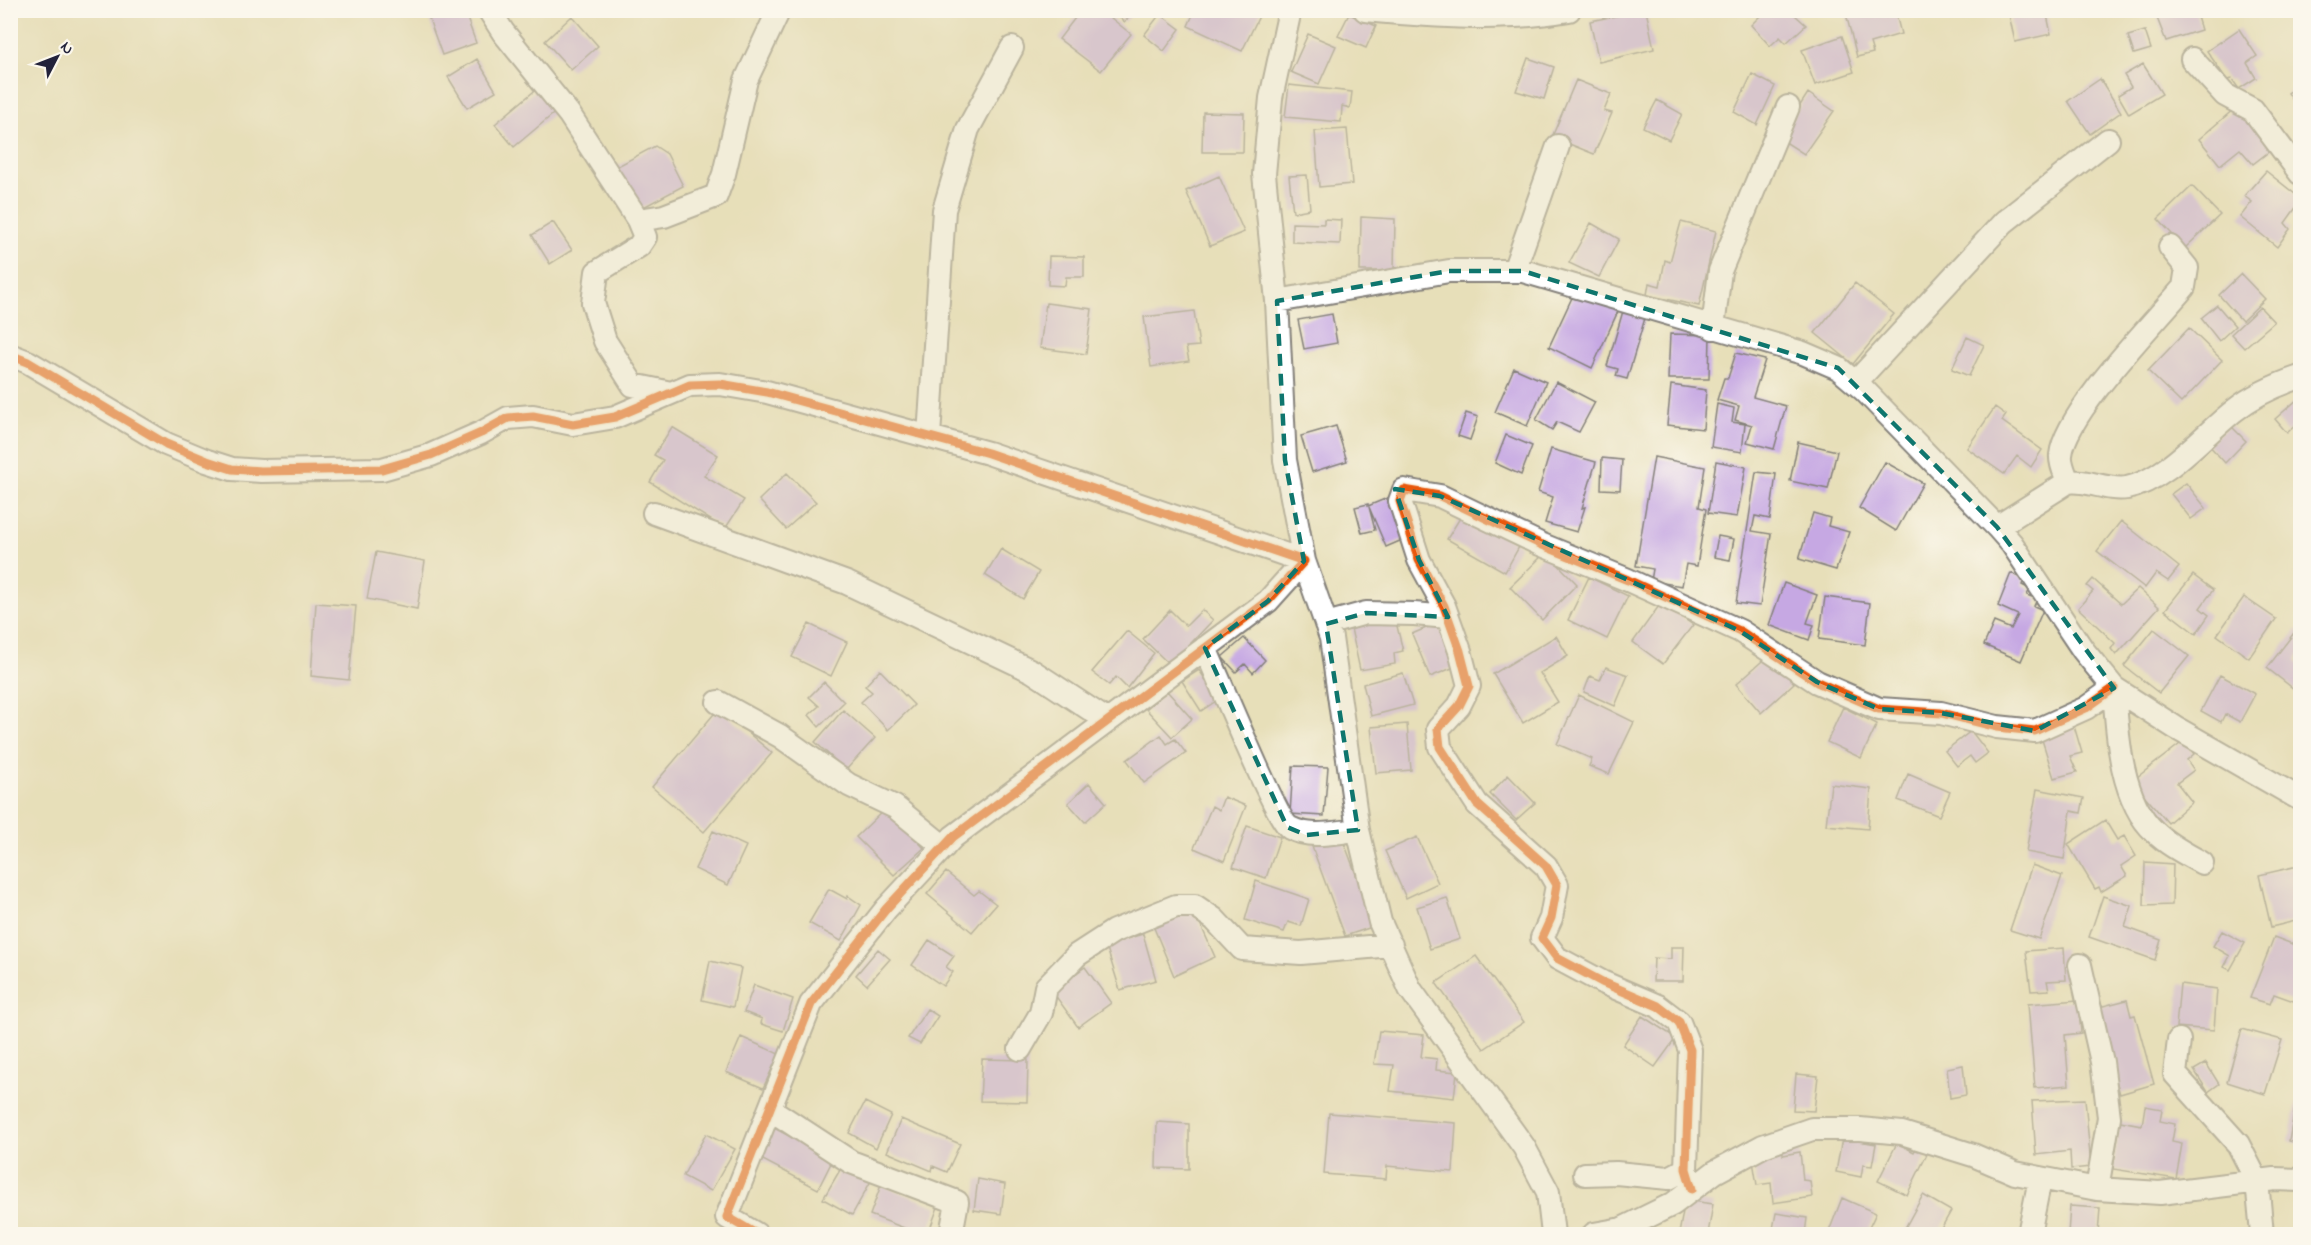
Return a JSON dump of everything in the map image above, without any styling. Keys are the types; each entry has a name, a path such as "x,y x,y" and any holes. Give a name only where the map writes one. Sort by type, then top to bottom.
{"street":[{"path":"489,10 503,32 569,114 638,220 645,237 639,246 597,272 593,303 605,341 633,385 671,393"},
{"path":"638,220 664,216 716,196 746,80 779,10"},
{"path":"1290,10 1270,98 1264,174 1277,301 1285,460 1304,561 1331,638 1358,830 1380,922 1410,989 1524,1147 1548,1192 1553,1234"},
{"path":"1365,10 1537,16 1569,10"},
{"path":"929,436 944,210 968,129 1012,48"},
{"path":"2193,59 2224,95 2253,110 2301,173"},
{"path":"1713,328 1720,271 1788,107"},
{"path":"1856,382 2004,222 2108,140"},
{"path":"1514,271 1558,146"},
{"path":"2068,482 2061,456 2065,439 2088,398 2184,287 2187,268 2170,247"},
{"path":"1277,301 1449,271 1523,271 1803,353 1838,368 1856,382 2012,544 2083,650 2114,688 2176,728 2301,799"},
{"path":"10,355 28,362 166,444 207,461 232,468 261,471 382,469 431,455 481,434 508,418 533,416 573,424 615,417 690,385 720,384 767,392 988,453 1304,561"},
{"path":"1997,527 2068,482 2077,480 2111,488 2127,488 2152,478 2235,409 2262,391 2301,377"},
{"path":"1594,1234 1622,1229 1673,1204 1689,1179 1690,1050 1679,1022 1658,1006 1602,982 1557,958 1542,938 1551,918 1557,885 1546,866 1477,804 1440,747 1438,729 1459,706 1469,686 1448,617 1419,560 1400,501 1404,490 1440,496 1540,544 1628,580 1740,631 1817,682 1880,710 1941,713 1997,727 2035,731 2086,708 2114,688"},
{"path":"654,513 847,583 1032,671 1108,721"},
{"path":"756,1234 727,1218 811,1004 886,909 953,837 1269,601 1304,561"},
{"path":"1326,624 1366,613 1448,617"},
{"path":"1205,648 1269,793 1287,827 1306,835 1358,830"},
{"path":"2114,688 2119,755 2137,810 2154,832 2202,862"},
{"path":"718,702 780,736 849,785 895,807 944,847"},
{"path":"1020,1049 1041,1013 1046,987 1077,955 1113,931 1176,906 1196,906 1214,919 1242,949 1301,953 1391,945"},
{"path":"2080,965 2102,1062 2109,1117 2097,1189"},
{"path":"2179,1040 2175,1074 2238,1144 2257,1181 2262,1234"},
{"path":"770,1109 851,1162 957,1202 951,1234"},
{"path":"1585,1174 1616,1173 1689,1179 1715,1172 1763,1146 1812,1129 1860,1129 1902,1133 1964,1152 2015,1173 2097,1189 2160,1193 2275,1179 2301,1180"},
{"path":"2029,1234 2040,1179"}],"highlighted area":[{"path":"1449,271 1523,271 1838,368 1997,527 2114,688 2035,731 1941,713 1879,709 1817,682 1740,631 1628,580 1440,496 1395,489 1419,560 1448,617 1366,613 1326,624 1358,830 1306,835 1287,827 1205,648 1268,601 1304,561 1285,460 1277,301"}],"building":[{"path":"455,10 464,10 476,43 442,55 429,19"},
{"path":"1081,10 1101,10 1131,34 1101,71 1059,39"},
{"path":"1113,10 1138,10 1124,22"},
{"path":"1195,10 1262,10 1242,51 1188,26"},
{"path":"1646,10 1654,49 1599,62 1590,21"},
{"path":"1766,10 1795,10 1797,13 1795,15 1806,25 1786,43 1780,37 1770,46 1751,25"},
{"path":"1845,10 1895,10 1901,34 1870,43 1873,53 1857,57"},
{"path":"2008,10 2046,10 2051,34 2015,42"},
{"path":"2181,10 2195,10 2201,30 2166,41 2157,18"},
{"path":"1160,14 1180,29 1164,51 1144,35"},
{"path":"1349,14 1376,26 1366,48 1338,36"},
{"path":"572,16 598,46 571,70 545,41"},
{"path":"2239,29 2257,56 2247,63 2256,78 2239,89 2232,79 2227,80 2207,51"},
{"path":"2145,31 2151,49 2134,54 2128,36"},
{"path":"1308,34 1336,46 1319,84 1291,72"},
{"path":"1842,36 1854,72 1815,85 1802,50"},
{"path":"1528,58 1554,67 1544,99 1516,91"},
{"path":"477,59 496,91 467,108 448,77"},
{"path":"2143,64 2162,94 2129,114 2118,95 2131,87 2124,75"},
{"path":"1752,74 1775,86 1757,125 1734,112"},
{"path":"2100,79 2121,112 2090,134 2068,101"},
{"path":"1576,80 1611,94 1604,111 1612,113 1594,154 1552,137"},
{"path":"2300,84 2300,110 2288,93"},
{"path":"1289,85 1352,92 1350,108 1342,106 1341,122 1285,117"},
{"path":"539,87 558,110 514,147 495,124"},
{"path":"1808,93 1834,111 1804,154 1779,138"},
{"path":"1657,100 1682,114 1669,140 1643,127"},
{"path":"2234,109 2242,117 2246,113 2275,147 2253,164 2240,149 2220,165 2199,139"},
{"path":"1203,112 1244,113 1243,152 1202,152"},
{"path":"1347,129 1352,184 1319,187 1315,131"},
{"path":"655,146 667,154 683,186 638,210 616,167"},
{"path":"2266,171 2300,198 2300,202 2285,223 2290,229 2277,247 2240,217 2252,202 2244,196"},
{"path":"1307,175 1310,209 1293,212 1289,176"},
{"path":"1219,176 1244,232 1210,246 1186,191"},
{"path":"2192,186 2220,215 2185,248 2158,219"},
{"path":"1361,217 1395,219 1394,271 1360,271"},
{"path":"1324,219 1341,220 1340,244 1292,242 1292,223 1324,224"},
{"path":"553,222 572,250 550,264 532,235"},
{"path":"1681,222 1716,231 1699,306 1647,295 1649,283 1660,286 1665,260 1670,262"},
{"path":"1591,223 1619,239 1599,277 1569,263"},
{"path":"1049,256 1084,257 1084,277 1066,277 1065,286 1048,285"},
{"path":"2241,274 2265,299 2242,321 2219,295"},
{"path":"1855,283 1894,314 1853,364 1815,333"},
{"path":"1577,287 1619,309 1592,368 1549,347"},
{"path":"1046,303 1092,309 1086,354 1040,348"},
{"path":"2217,305 2235,326 2219,341 2201,318"},
{"path":"2260,307 2274,322 2244,348 2231,334"},
{"path":"1194,311 1199,346 1186,347 1189,361 1151,367 1144,317"},
{"path":"1623,311 1645,318 1627,379 1616,376 1618,369 1607,366"},
{"path":"1332,314 1337,343 1304,349 1298,320"},
{"path":"2189,328 2222,360 2181,403 2148,371"},
{"path":"1670,334 1710,335 1709,379 1668,379"},
{"path":"1967,337 1984,345 1969,376 1952,369"},
{"path":"1736,353 1765,360 1753,397 1786,406 1774,449 1747,442 1752,425 1735,420 1739,406 1717,400 1724,378 1728,378"},
{"path":"1514,368 1546,382 1527,426 1495,412"},
{"path":"1556,382 1595,402 1579,432 1557,422 1552,430 1536,420"},
{"path":"1671,385 1706,390 1703,429 1667,425"},
{"path":"2298,399 2300,421 2287,433 2275,419"},
{"path":"1717,404 1734,408 1732,422 1745,424 1742,452 1711,447"},
{"path":"1995,407 2006,415 2002,421 2042,450 2031,467 2017,456 2004,474 1967,448"},
{"path":"1466,413 1478,417 1470,440 1458,436"},
{"path":"2230,425 2246,441 2225,463 2208,444"},
{"path":"1336,426 1347,461 1312,472 1301,436"},
{"path":"672,427 718,455 704,476 744,500 725,529 650,482 663,460 654,455"},
{"path":"1506,435 1532,446 1521,475 1495,463"},
{"path":"1798,442 1837,451 1828,489 1790,481"},
{"path":"1551,449 1596,462 1577,532 1545,523 1553,497 1538,492"},
{"path":"1654,457 1705,467 1699,507 1706,509 1697,566 1686,564 1682,586 1651,581 1653,569 1636,566"},
{"path":"1602,458 1622,460 1620,490 1601,489"},
{"path":"1716,461 1746,467 1737,517 1708,513"},
{"path":"1885,462 1923,483 1896,531 1859,508"},
{"path":"1756,472 1776,474 1770,519 1755,516 1752,531 1771,534 1760,606 1736,603"},
{"path":"787,473 816,502 786,529 759,500"},
{"path":"2186,483 2206,508 2191,519 2171,494"},
{"path":"1392,496 1409,537 1386,547 1369,507 1375,530 1362,533 1355,507 1368,504 1368,506"},
{"path":"1463,513 1520,545 1505,572 1447,539"},
{"path":"1813,513 1830,518 1828,526 1849,532 1836,570 1799,559"},
{"path":"2121,521 2179,567 2168,581 2156,573 2145,588 2097,551"},
{"path":"1718,536 1734,539 1730,560 1714,557"},
{"path":"1001,549 1039,572 1023,599 985,575"},
{"path":"376,552 425,561 417,609 367,599"},
{"path":"1546,552 1577,584 1542,620 1510,587"},
{"path":"2011,573 2024,579 2022,585 2030,589 2027,595 2037,599 2034,606 2043,610 2021,661 1984,645 1994,622 2011,629 2018,615 1998,606"},
{"path":"2193,575 2213,590 2200,608 2209,615 2196,634 2165,610"},
{"path":"1589,577 1628,596 1607,639 1568,620"},
{"path":"2093,579 2121,604 2138,588 2159,607 2116,655 2111,649 2115,643 2078,608 2093,591 2087,586"},
{"path":"1784,583 1817,595 1807,623 1814,625 1809,640 1769,625"},
{"path":"1825,597 1870,603 1865,645 1819,639"},
{"path":"2244,597 2276,619 2249,658 2217,635"},
{"path":"316,603 356,606 349,680 311,676"},
{"path":"1661,603 1693,625 1663,664 1633,642"},
{"path":"1170,610 1186,626 1202,610 1213,620 1170,665 1143,639"},
{"path":"1396,622 1403,651 1394,653 1395,664 1360,670 1350,624"},
{"path":"1438,623 1457,666 1430,677 1412,634"},
{"path":"809,624 847,642 831,676 792,657"},
{"path":"2154,629 2189,656 2159,693 2124,666"},
{"path":"2297,629 2300,632 2300,654 2295,661 2300,665 2299,693 2267,668"},
{"path":"1127,631 1154,653 1127,688 1116,677 1109,685 1092,672"},
{"path":"1556,636 1568,656 1540,673 1558,702 1523,723 1493,674"},
{"path":"1244,638 1265,660 1253,673 1245,664 1236,672 1222,657"},
{"path":"1769,655 1794,683 1761,713 1736,684"},
{"path":"1606,667 1628,675 1615,706 1584,692 1590,676 1600,680"},
{"path":"880,670 914,705 888,730 861,702 872,692 865,686"},
{"path":"1199,670 1219,699 1201,711 1182,681"},
{"path":"1403,673 1413,705 1371,716 1363,684"},
{"path":"2220,675 2255,694 2240,722 2225,714 2221,722 2201,711"},
{"path":"824,682 844,702 819,727 809,715 819,706 809,697"},
{"path":"1167,691 1192,719 1172,737 1146,709"},
{"path":"1579,695 1634,722 1609,774 1589,766 1592,759 1557,744"},
{"path":"1843,707 1877,724 1861,758 1827,742"},
{"path":"719,708 772,753 704,832 652,787"},
{"path":"843,710 875,738 846,770 815,742"},
{"path":"2072,719 2082,753 2070,756 2077,772 2054,778 2039,730"},
{"path":"1407,724 1411,770 1376,773 1371,727"},
{"path":"1971,731 1988,753 1975,763 1970,756 1957,766 1945,751"},
{"path":"1161,735 1167,744 1175,739 1186,753 1144,783 1127,760"},
{"path":"2184,741 2194,754 2187,760 2194,770 2177,783 2192,802 2168,823 2132,781"},
{"path":"1293,766 1328,767 1324,816 1290,814"},
{"path":"1908,774 1950,792 1939,816 1898,800"},
{"path":"1508,775 1535,803 1516,820 1490,794"},
{"path":"1089,783 1106,803 1085,822 1068,803"},
{"path":"1831,784 1871,789 1868,829 1826,825"},
{"path":"2037,789 2084,798 2081,813 2071,811 2064,859 2026,852"},
{"path":"1224,797 1246,806 1224,861 1194,848 1212,806 1219,810"},
{"path":"886,808 924,848 894,875 856,837"},
{"path":"2105,820 2117,840 2124,836 2136,856 2121,866 2127,876 2101,892 2099,887 2095,889 2068,844"},
{"path":"1247,826 1280,837 1266,878 1233,867"},
{"path":"713,831 746,846 728,885 695,869"},
{"path":"1341,834 1375,926 1345,936 1311,844"},
{"path":"1417,837 1438,883 1406,898 1385,851"},
{"path":"2145,862 2173,864 2172,905 2144,906"},
{"path":"2032,865 2062,876 2039,939 2010,930"},
{"path":"2298,866 2300,920 2271,927 2259,875"},
{"path":"946,872 974,895 979,891 996,904 972,932 927,894"},
{"path":"1256,881 1309,899 1301,926 1288,922 1284,932 1245,920"},
{"path":"829,889 847,899 848,896 861,905 841,941 809,923"},
{"path":"2103,896 2132,906 2125,927 2161,940 2155,960 2089,937"},
{"path":"1447,898 1460,939 1430,949 1417,907"},
{"path":"1194,910 1215,957 1174,976 1154,928"},
{"path":"2222,931 2245,943 2230,970 2224,967 2230,956 2213,946"},
{"path":"1143,934 1156,980 1120,990 1106,945"},
{"path":"2274,937 2300,947 2299,1003 2274,994 2270,1004 2250,998"},
{"path":"929,940 954,956 946,967 953,972 943,986 912,965"},
{"path":"1671,947 1684,947 1683,981 1653,981 1654,958 1671,959"},
{"path":"2064,948 2066,980 2047,981 2049,990 2031,991 2026,951"},
{"path":"878,949 890,959 867,985 856,975"},
{"path":"1476,956 1524,1022 1484,1049 1436,983"},
{"path":"710,961 741,968 733,1007 702,1000"},
{"path":"1085,967 1111,1003 1078,1027 1052,991"},
{"path":"2180,984 2217,989 2214,1030 2176,1027"},
{"path":"754,985 793,999 783,1031 761,1024 762,1019 744,1012"},
{"path":"2078,1000 2081,1033 2065,1035 2069,1085 2035,1088 2028,1004"},
{"path":"2127,1000 2131,1016 2135,1015 2154,1084 2120,1094 2095,1008"},
{"path":"927,1009 938,1016 920,1044 908,1038"},
{"path":"1642,1016 1676,1038 1655,1067 1623,1045"},
{"path":"2242,1029 2282,1040 2265,1094 2227,1082"},
{"path":"1379,1031 1424,1035 1421,1057 1437,1059 1436,1070 1457,1072 1454,1098 1390,1091 1394,1065 1374,1064"},
{"path":"741,1037 779,1054 763,1088 726,1072"},
{"path":"982,1059 1028,1060 1027,1102 980,1101"},
{"path":"2206,1063 2219,1084 2208,1092 2194,1070"},
{"path":"1963,1065 1966,1095 1950,1098 1947,1068"},
{"path":"1796,1074 1818,1076 1814,1111 1793,1110"},
{"path":"2085,1099 2091,1167 2071,1169 2070,1151 2036,1155 2032,1101"},
{"path":"865,1102 891,1115 876,1148 849,1133"},
{"path":"2296,1102 2300,1103 2300,1144 2289,1141"},
{"path":"2145,1106 2162,1109 2160,1121 2175,1124 2172,1142 2182,1144 2176,1179 2113,1169 2120,1121 2142,1125"},
{"path":"1329,1113 1456,1123 1453,1172 1387,1166 1386,1179 1324,1174"},
{"path":"901,1119 960,1144 947,1172 933,1166 932,1171 887,1152"},
{"path":"1157,1122 1189,1124 1189,1169 1156,1168"},
{"path":"774,1128 833,1159 818,1189 759,1158"},
{"path":"706,1134 735,1149 711,1191 683,1176"},
{"path":"1842,1138 1876,1144 1872,1166 1863,1165 1861,1177 1836,1172"},
{"path":"1897,1143 1914,1152 1919,1143 1930,1148 1907,1195 1878,1181"},
{"path":"1783,1151 1783,1155 1800,1152 1803,1180 1810,1181 1812,1197 1773,1203 1771,1183 1757,1185 1752,1155"},
{"path":"844,1163 872,1179 852,1215 823,1199"},
{"path":"978,1179 1005,1184 1001,1214 974,1210"},
{"path":"881,1185 938,1207 928,1234 920,1234 870,1215"},
{"path":"1923,1195 1951,1211 1938,1234 1918,1234 1905,1228"},
{"path":"1842,1198 1876,1213 1866,1234 1828,1234"},
{"path":"1685,1200 1713,1204 1708,1234 1679,1234"},
{"path":"2070,1206 2100,1208 2098,1234 2068,1234"},
{"path":"1776,1213 1807,1218 1805,1234 1772,1234"}],"cycle path":[{"path":"10,355 28,362 166,444 232,469 261,471 382,469 431,455 481,433 508,418 533,416 573,424 615,417 690,385 720,384 767,392 988,453 1304,561 1268,601 953,837 886,909 811,1004 727,1217 756,1234"},
{"path":"1692,1189 1686,1169 1690,1050 1679,1022 1658,1006 1602,982 1557,958 1542,938 1551,918 1557,885 1546,866 1477,804 1440,747 1438,729 1459,706 1469,686 1460,651 1444,606 1419,560 1400,501 1404,490 1440,496 1540,544 1628,580 1740,631 1817,682 1879,709 1941,713 1997,727 2035,731 2086,708 2114,688"}]}
